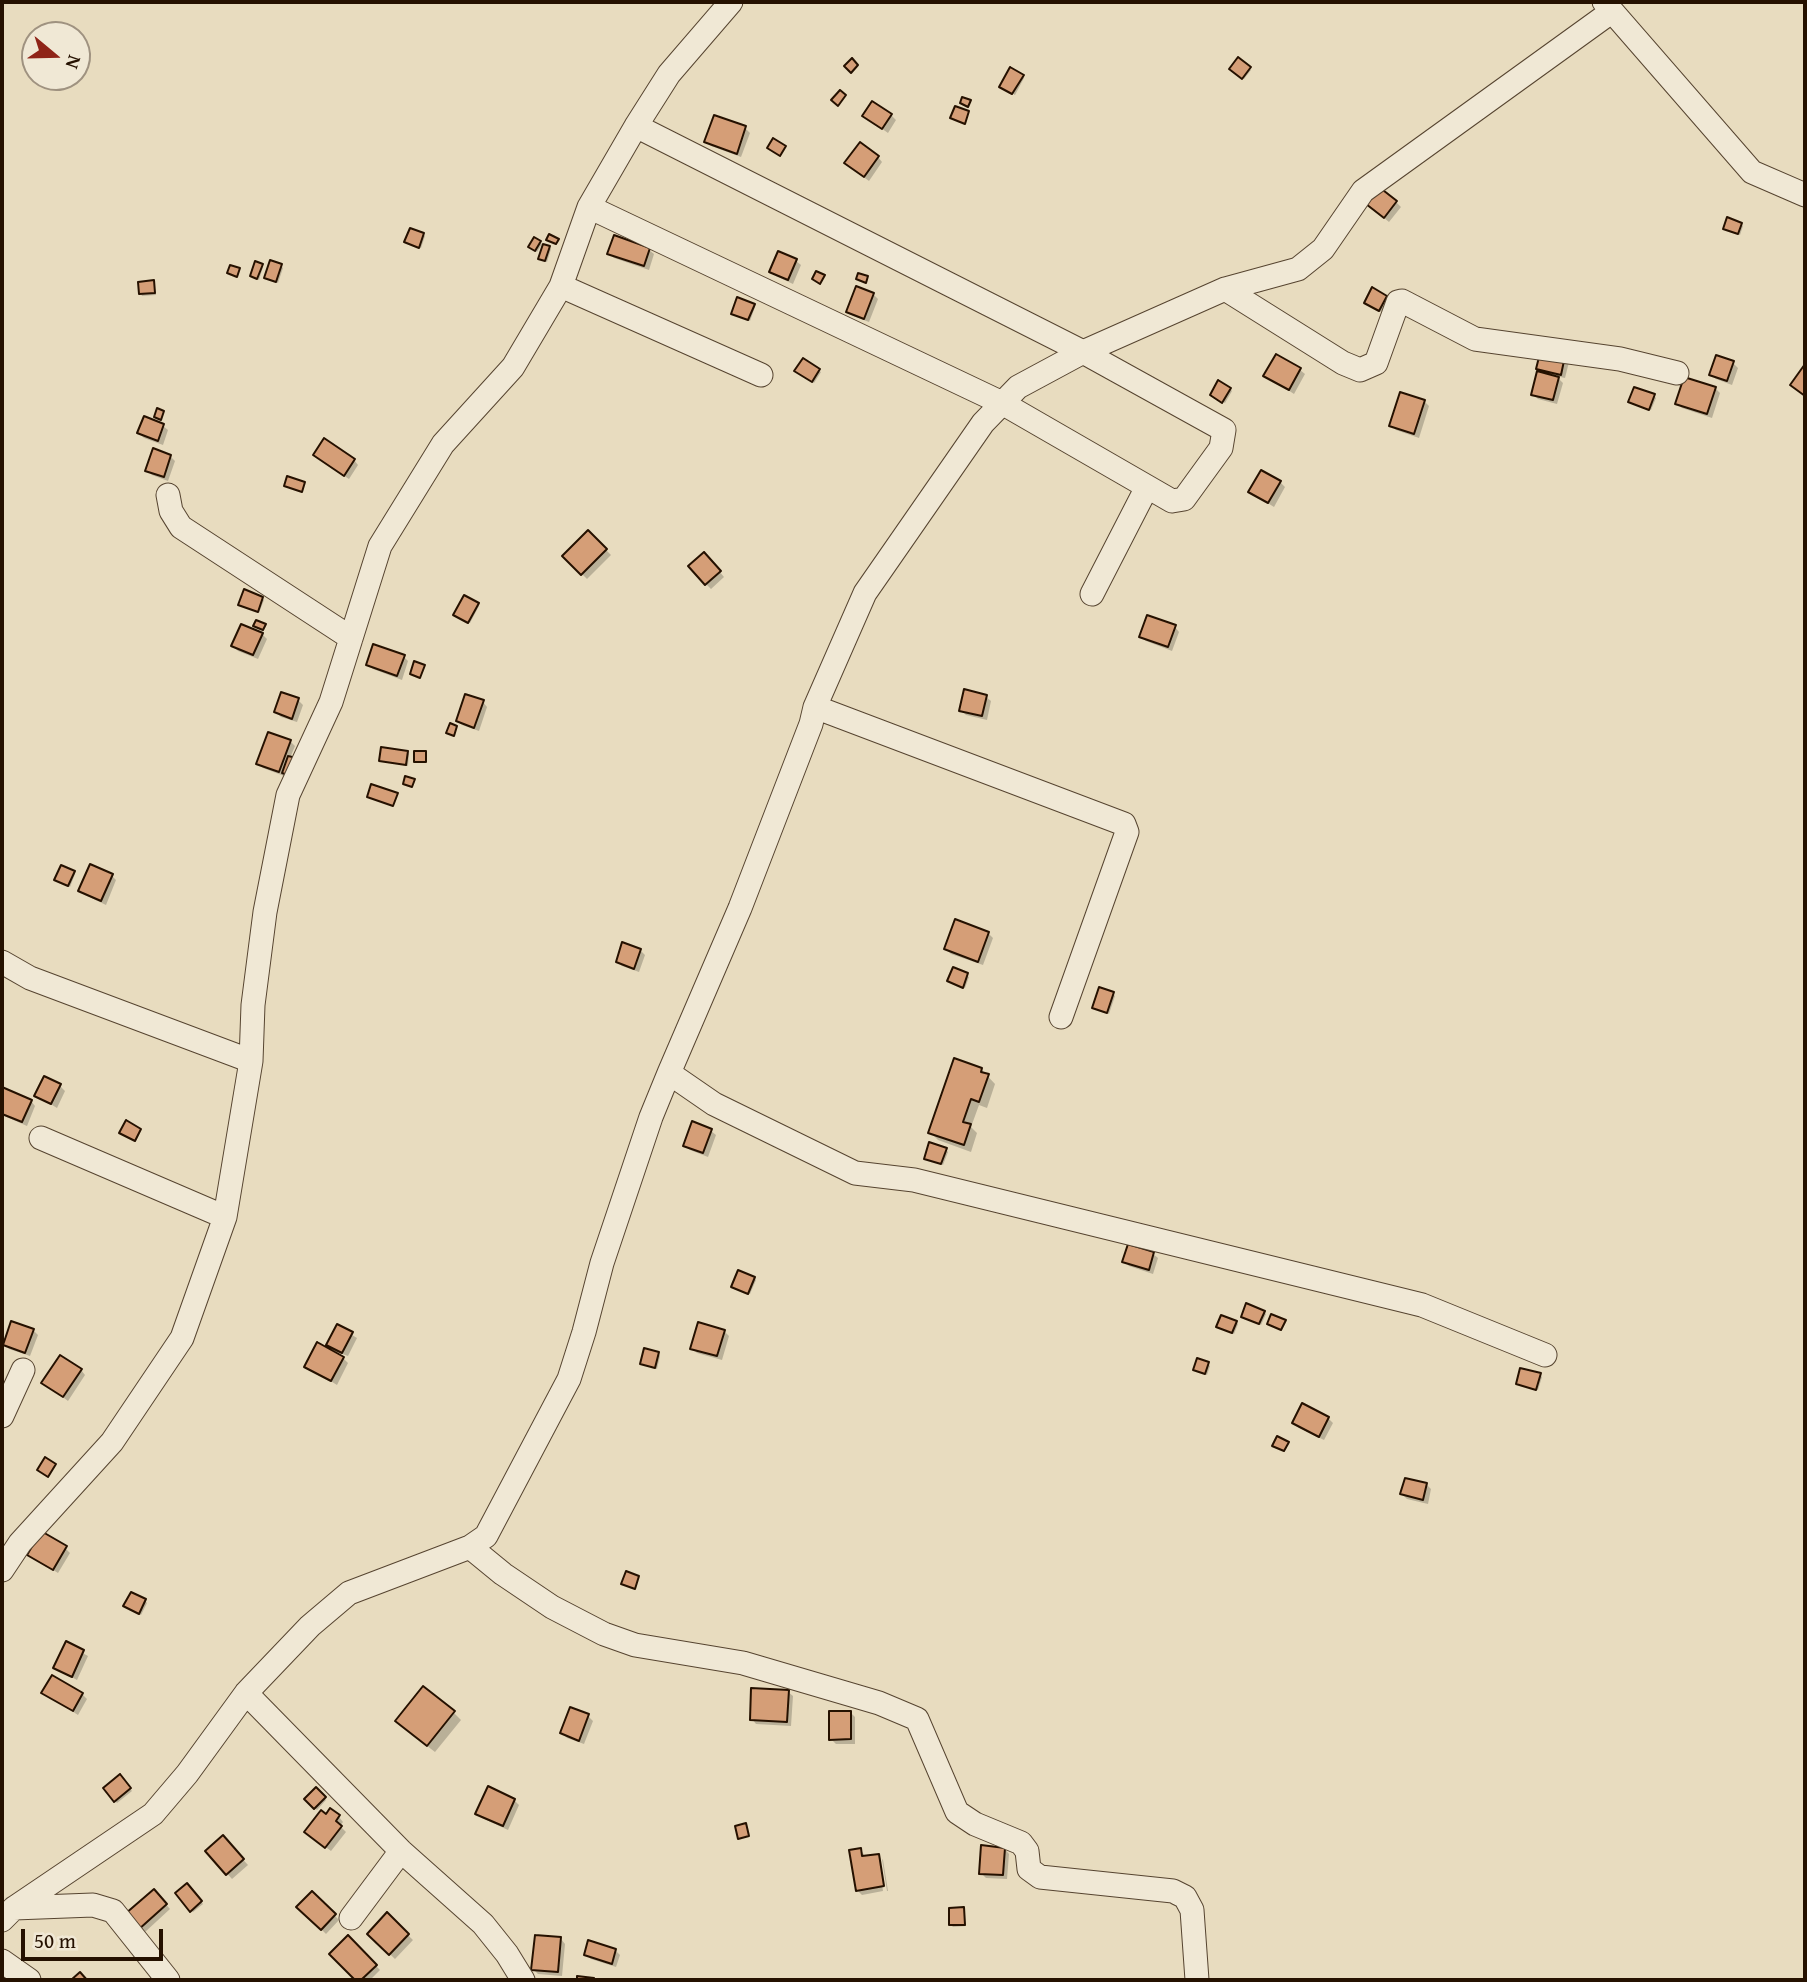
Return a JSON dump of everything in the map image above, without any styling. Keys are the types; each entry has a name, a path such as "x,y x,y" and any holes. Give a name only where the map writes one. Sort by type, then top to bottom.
{"street":[{"path":"2,1570 11,1539 111,1442 182,1338 225,1217 251,1061 253,1005 265,912 288,795 331,702 380,546 443,444 513,367 561,286 590,207 636,126 669,74 731,2"},
{"path":"8,1914 153,1814 187,1774 246,1693 310,1626 349,1593 470,1547 486,1536 569,1379 602,1263 651,1117 740,908 815,708 865,593 983,423 1017,387 1083,352 1225,289 1298,269 1323,249 1363,191 1608,7 1752,172 1805,195"},
{"path":"590,207 1002,403 1172,501 1184,499 1221,448 1224,430 1083,352 636,126"},
{"path":"561,286 761,376"},
{"path":"1225,289 1343,363 1360,370 1376,363 1398,302 1402,302 1475,339 1620,359 1677,373"},
{"path":"1092,594 1147,487"},
{"path":"167,495 171,511 181,527 351,638"},
{"path":"815,708 1124,824 1127,832 1061,1017"},
{"path":"2,962 30,978 251,1061"},
{"path":"669,1073 714,1104 855,1173 914,1180 1422,1305 1545,1355"},
{"path":"41,1138 225,1217"},
{"path":"2,1416 23,1370"},
{"path":"470,1547 503,1574 552,1607 604,1634 635,1645 766,1669 879,1703 917,1719 957,1812 975,1824 1021,1843 1027,1851 1029,1869 1040,1877 1173,1891 1185,1897 1192,1910 1196,1980"},
{"path":"246,1693 401,1851 483,1924 523,1980"},
{"path":"351,1918 401,1851"},
{"path":"8,1914 93,1905 113,1911 167,1980"},
{"path":"2,1961 29,1980"}],"building":[{"path":"1238,57 1251,67 1242,79 1229,69"},
{"path":"852,58 858,65 851,73 844,66"},
{"path":"1010,67 1024,75 1012,94 999,87"},
{"path":"840,90 846,95 838,106 831,100"},
{"path":"962,97 971,100 968,107 960,103"},
{"path":"872,101 892,114 882,129 862,116"},
{"path":"955,106 969,111 965,124 950,118"},
{"path":"714,115 746,126 737,154 704,142"},
{"path":"773,138 786,146 780,156 767,148"},
{"path":"860,142 879,156 864,177 844,163"},
{"path":"1379,187 1397,201 1384,218 1366,204"},
{"path":"1727,217 1742,223 1738,234 1723,229"},
{"path":"410,228 424,233 419,248 404,242"},
{"path":"549,234 559,239 556,244 546,240"},
{"path":"614,235 650,248 644,266 607,254"},
{"path":"534,237 541,241 535,251 528,247"},
{"path":"543,244 550,246 545,261 538,259"},
{"path":"778,251 797,259 788,280 769,272"},
{"path":"270,260 282,264 276,282 264,278"},
{"path":"255,261 263,264 257,279 250,276"},
{"path":"230,265 240,268 237,277 227,273"},
{"path":"816,271 825,275 820,284 812,279"},
{"path":"858,273 868,276 866,283 856,279"},
{"path":"154,280 155,293 139,294 138,282"},
{"path":"856,286 874,293 864,319 846,312"},
{"path":"1372,287 1387,296 1379,311 1364,303"},
{"path":"737,297 755,304 748,320 731,314"},
{"path":"1541,349 1565,356 1561,375 1536,369"},
{"path":"1276,354 1301,368 1289,390 1263,376"},
{"path":"1716,355 1734,361 1727,381 1709,375"},
{"path":"803,358 820,369 812,382 794,371"},
{"path":"1805,364 1805,396 1790,385"},
{"path":"1537,371 1559,377 1553,400 1531,395"},
{"path":"1684,377 1716,387 1707,414 1675,404"},
{"path":"1218,380 1231,388 1222,403 1210,395"},
{"path":"1634,387 1655,394 1649,410 1628,402"},
{"path":"1400,392 1425,400 1414,434 1389,426"},
{"path":"157,408 164,411 161,420 154,417"},
{"path":"144,416 164,424 158,441 137,433"},
{"path":"324,438 355,459 344,476 313,455"},
{"path":"153,448 171,455 164,477 145,471"},
{"path":"1261,470 1281,481 1268,503 1248,492"},
{"path":"287,476 305,482 302,492 284,486"},
{"path":"588,530 607,549 581,575 562,556"},
{"path":"704,552 721,571 705,585 688,566"},
{"path":"244,589 263,597 258,612 238,605"},
{"path":"464,595 479,603 468,623 453,615"},
{"path":"1147,615 1176,625 1168,647 1139,637"},
{"path":"256,620 266,624 263,630 253,626"},
{"path":"241,624 263,633 253,655 231,646"},
{"path":"373,644 405,655 397,676 366,665"},
{"path":"414,661 425,665 420,678 410,674"},
{"path":"964,689 987,695 982,716 959,711"},
{"path":"281,692 299,698 292,719 274,712"},
{"path":"465,694 484,700 474,728 456,721"},
{"path":"450,723 457,726 454,736 446,733"},
{"path":"268,732 291,740 279,772 256,764"},
{"path":"381,747 408,751 406,765 379,761"},
{"path":"414,751 426,751 426,762 414,762"},
{"path":"288,756 297,758 291,776 282,773"},
{"path":"405,776 415,779 412,787 403,784"},
{"path":"371,784 398,793 393,806 367,797"},
{"path":"90,864 113,874 101,901 78,891"},
{"path":"61,865 75,871 68,886 54,880"},
{"path":"955,919 989,932 978,962 944,949"},
{"path":"622,942 641,949 634,969 616,962"},
{"path":"953,967 968,973 963,988 947,981"},
{"path":"1099,987 1114,992 1107,1013 1092,1008"},
{"path":"954,1058 982,1068 981,1072 989,1074 979,1102 971,1099 963,1122 971,1124 964,1145 928,1133"},
{"path":"44,1076 61,1084 51,1104 34,1096"},
{"path":"2,1087 32,1100 22,1122 2,1114"},
{"path":"126,1120 141,1129 135,1141 119,1133"},
{"path":"692,1121 712,1129 703,1153 683,1146"},
{"path":"929,1142 947,1148 941,1164 924,1159"},
{"path":"1128,1244 1154,1252 1149,1270 1122,1262"},
{"path":"738,1270 755,1277 748,1294 731,1287"},
{"path":"1246,1303 1265,1311 1259,1324 1241,1317"},
{"path":"1271,1314 1286,1320 1281,1330 1267,1324"},
{"path":"1221,1315 1237,1321 1232,1333 1216,1327"},
{"path":"11,1321 34,1329 25,1353 3,1345"},
{"path":"698,1322 725,1330 717,1356 690,1349"},
{"path":"337,1324 353,1332 342,1353 326,1345"},
{"path":"317,1342 344,1357 331,1381 304,1367"},
{"path":"644,1348 659,1352 655,1368 640,1364"},
{"path":"60,1355 82,1369 63,1397 41,1383"},
{"path":"1197,1358 1209,1362 1205,1374 1193,1370"},
{"path":"1520,1368 1541,1373 1536,1390 1516,1384"},
{"path":"1302,1403 1329,1417 1319,1437 1292,1423"},
{"path":"1277,1436 1289,1442 1284,1451 1272,1446"},
{"path":"45,1457 56,1464 48,1477 37,1470"},
{"path":"1405,1478 1427,1483 1423,1500 1400,1494"},
{"path":"41,1531 67,1546 53,1570 27,1555"},
{"path":"626,1571 639,1576 635,1589 621,1584"},
{"path":"131,1592 146,1599 139,1614 123,1606"},
{"path":"66,1641 84,1650 72,1677 53,1668"},
{"path":"52,1675 83,1693 73,1711 41,1693"},
{"path":"423,1686 455,1711 427,1746 395,1721"},
{"path":"751,1688 789,1690 787,1722 750,1720"},
{"path":"570,1707 589,1714 579,1741 560,1733"},
{"path":"829,1711 851,1711 851,1739 829,1740"},
{"path":"120,1774 131,1788 114,1802 103,1788"},
{"path":"488,1786 515,1799 503,1826 475,1814"},
{"path":"316,1787 326,1797 314,1809 304,1799"},
{"path":"330,1808 340,1815 336,1821 342,1826 325,1848 304,1832 321,1810 326,1814"},
{"path":"746,1823 749,1836 738,1839 735,1826"},
{"path":"223,1835 244,1859 226,1875 205,1851"},
{"path":"981,1845 1005,1848 1003,1875 979,1874"},
{"path":"861,1848 862,1856 879,1854 884,1886 856,1891 849,1850"},
{"path":"187,1883 202,1901 190,1912 175,1893"},
{"path":"154,1889 167,1904 138,1930 125,1914"},
{"path":"312,1891 336,1914 321,1930 296,1907"},
{"path":"964,1907 965,1925 949,1925 949,1908"},
{"path":"387,1912 409,1934 389,1955 367,1934"},
{"path":"348,1935 377,1965 361,1980 355,1980 329,1954"},
{"path":"535,1935 561,1937 558,1972 531,1970"},
{"path":"588,1940 616,1949 612,1964 584,1955"},
{"path":"80,1972 87,1980 71,1980"},
{"path":"577,1976 594,1978 577,1980"}]}
